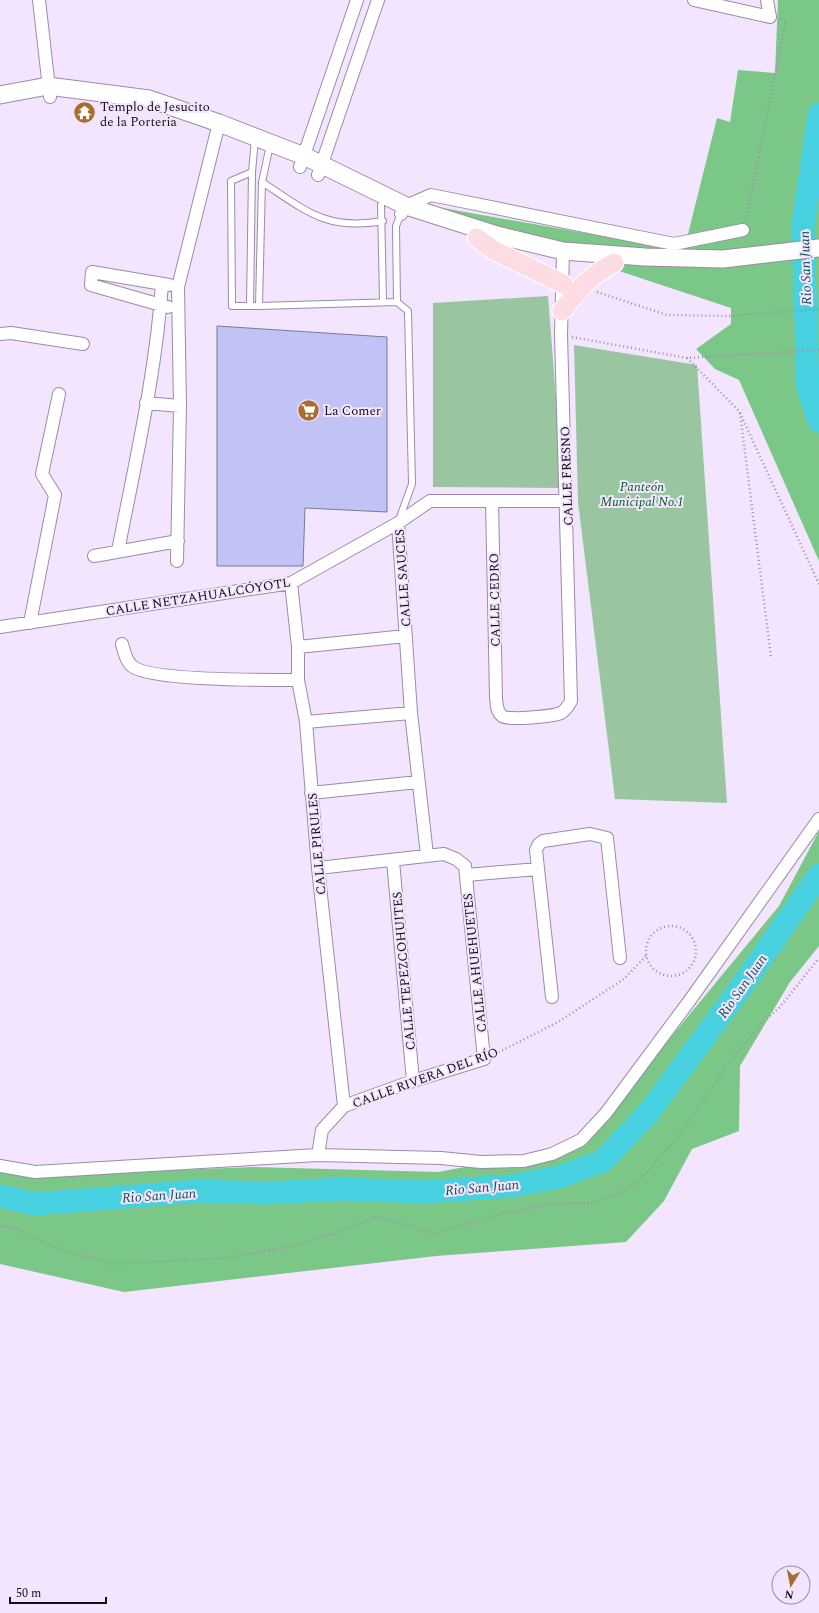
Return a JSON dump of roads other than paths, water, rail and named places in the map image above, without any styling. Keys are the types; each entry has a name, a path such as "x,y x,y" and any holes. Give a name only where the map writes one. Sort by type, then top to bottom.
{"main road":[{"path":"0,104 49,91"},
{"path":"0,95 49,91 149,99 302,162 404,210 496,244 614,263 724,264 819,255"},
{"path":"320,170 382,213 404,210 497,235 563,255 645,257 724,264 819,248"},
{"path":"477,238 493,250 571,285"},
{"path":"562,311 571,285 614,263"}],"street":[{"path":"39,0 49,91"},
{"path":"302,162 357,0"},
{"path":"320,170 378,0"},
{"path":"694,0 770,17 767,0"},
{"path":"177,561 180,406 178,287 218,127"},
{"path":"404,210 431,195 674,244 744,230"},
{"path":"563,255 571,285"},
{"path":"178,287 92,272 91,285 161,306 178,309"},
{"path":"118,551 146,403 161,306 162,284"},
{"name":"CALLE FRESNO","path":"562,311 561,335 567,501 571,701"},
{"path":"0,334 11,333 83,344"},
{"path":"30,622 55,495 42,474 59,394"},
{"path":"146,403 180,406"},
{"name":"CALLE NETZAHUALCÓYOTL","path":"0,627 291,583 398,523 430,501 567,501"},
{"name":"CALLE CEDRO","path":"492,501 496,698 498,712 503,717 512,719 560,713 567,708 571,701"},
{"name":"CALLE SAUCES","path":"398,523 411,713 427,855"},
{"path":"94,556 178,541"},
{"name":"CALLE PIRULES","path":"291,583 298,646 298,680 306,722 318,868 344,1106"},
{"path":"298,646 406,636"},
{"path":"122,644 126,657 132,667 146,673 230,680 298,680"},
{"path":"306,722 411,713"},
{"path":"311,793 418,782"},
{"path":"0,1166 35,1172 318,1155 441,1158 481,1162 524,1161 552,1154 580,1140 606,1113 690,1000 819,819"},
{"path":"552,997 536,850 539,844 543,841 590,834 607,838 620,958"},
{"path":"318,868 392,861 427,855 444,854 456,859 465,870 538,869"},
{"name":"CALLE TEPEZCOHUITES","path":"392,861 413,1081"},
{"name":"CALLE AHUEHUETES","path":"465,870 484,1059"},
{"name":"CALLE RIVERA DEL RÍO","path":"344,1106 413,1081 484,1059"},
{"path":"318,1155 322,1130 344,1106"}],"lane":[{"path":"250,306 252,172 262,145"},
{"path":"259,306 262,145"},
{"path":"252,172 231,181 232,306 383,301 397,302 396,226 404,210"},
{"path":"262,182 314,215 340,224 364,224 382,213"},
{"path":"382,213 383,301"},
{"name":"CALLE SAUCES","path":"397,302 408,311 412,484 398,523"}],"waterway":[{"name":"Rio San Juan","path":"819,114 803,226 808,388 819,421"},
{"name":"Rio San Juan","path":"0,1196 35,1204 199,1191 268,1193 343,1189 425,1192 512,1186 559,1177 603,1161 650,1111 737,993 819,875"}],"place":[{"name":"Templo de Jesucito de la Porteria","path":"85,113"},
{"name":"La Comer","path":"308,410"}],"park label":[{"name":"Panteón Municipal No.1","path":"642,494"}]}
